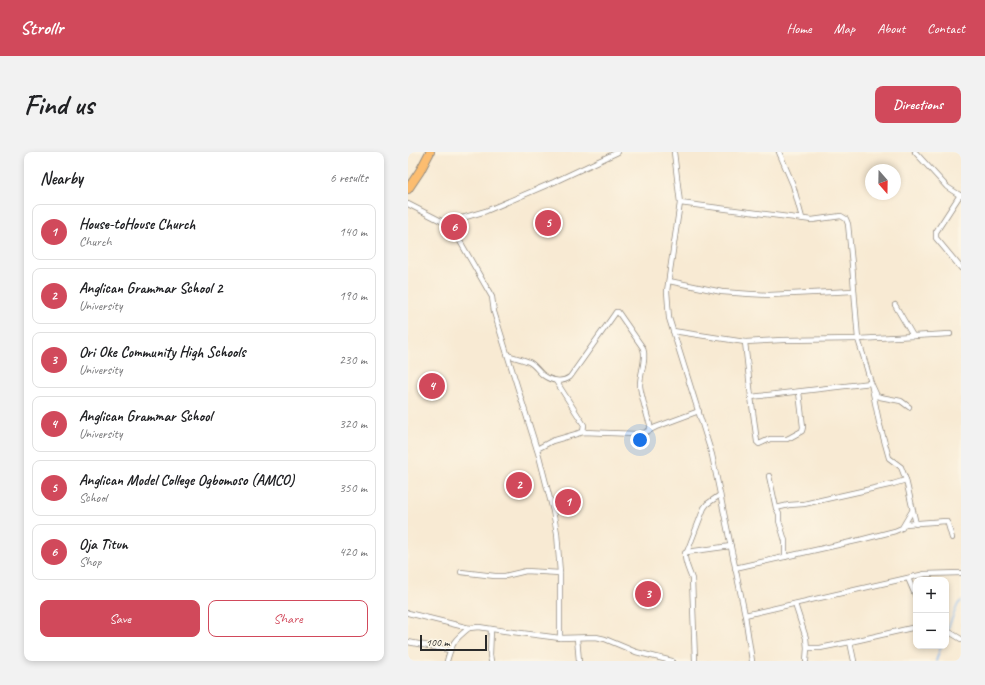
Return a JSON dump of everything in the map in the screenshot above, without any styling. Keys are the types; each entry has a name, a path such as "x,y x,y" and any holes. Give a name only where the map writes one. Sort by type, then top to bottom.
{"highway":[{"path":"408,188 430,152"}],"street":[{"path":"445,223 486,211 554,182 618,152"},
{"path":"674,152 680,203 667,291 669,318 712,455 745,616 752,661"},
{"path":"779,152 793,185 802,218"},
{"path":"915,152 947,187 960,196 936,232 936,238 961,268"},
{"path":"408,199 410,204 445,223 458,238 492,297 494,312 537,449 553,511 557,533 560,573 560,638"},
{"path":"680,203 812,220 841,216 846,219 848,224 858,339 871,383 879,422 889,458 901,467 906,480 916,524"},
{"path":"668,281 722,292 750,294 769,295 854,291"},
{"path":"895,305 913,336"},
{"path":"508,356 530,362 543,375 556,381 566,380 570,377 616,312 618,312 643,348 644,357 640,386 648,419 651,425 650,430"},
{"path":"673,331 745,342 858,339 950,334"},
{"path":"745,342 757,442 759,444 770,439 791,437 802,430 799,392"},
{"path":"556,381 584,425 583,432"},
{"path":"751,397 871,383"},
{"path":"871,383 877,396 901,401 909,407"},
{"path":"537,449 552,441 583,432 637,434 698,411"},
{"path":"651,425 656,427"},
{"path":"769,476 779,521 785,540 785,557"},
{"path":"776,508 804,504 906,480"},
{"path":"695,661 692,579 684,556 687,552 704,508 707,504 720,495"},
{"path":"735,568 895,531 902,528 912,511"},
{"path":"904,524 946,521 952,538"},
{"path":"687,552 731,546"},
{"path":"461,572 495,576 505,576 526,572 560,573"},
{"path":"745,616 925,574 961,573"},
{"path":"908,578 913,590"},
{"path":"795,604 806,638 806,661"},
{"path":"408,613 469,628 479,627 560,638 596,637 605,639 636,652 672,661"},
{"path":"447,661 454,642 469,628"},
{"path":"807,648 820,648 913,628"},
{"path":"491,629 491,661"},
{"path":"949,632 961,640"},
{"path":"577,638 579,661"},
{"path":"408,642 450,650"},
{"path":"850,642 854,661"}],"waterway":[{"path":"949,626 958,604 961,601"},
{"path":"936,661 940,649"}],"place":[{"name":"Anglican Model College Ogbomoso (AMCO)","path":"548,223"},
{"name":"Oja Titun","path":"454,227"},
{"name":"Anglican Grammar School","path":"432,386"},
{"name":"Anglican Grammar School 2","path":"519,485"},
{"name":"House-toHouse Church","path":"568,502"},
{"name":"Ori Oke Community High Schools","path":"648,594"}]}
